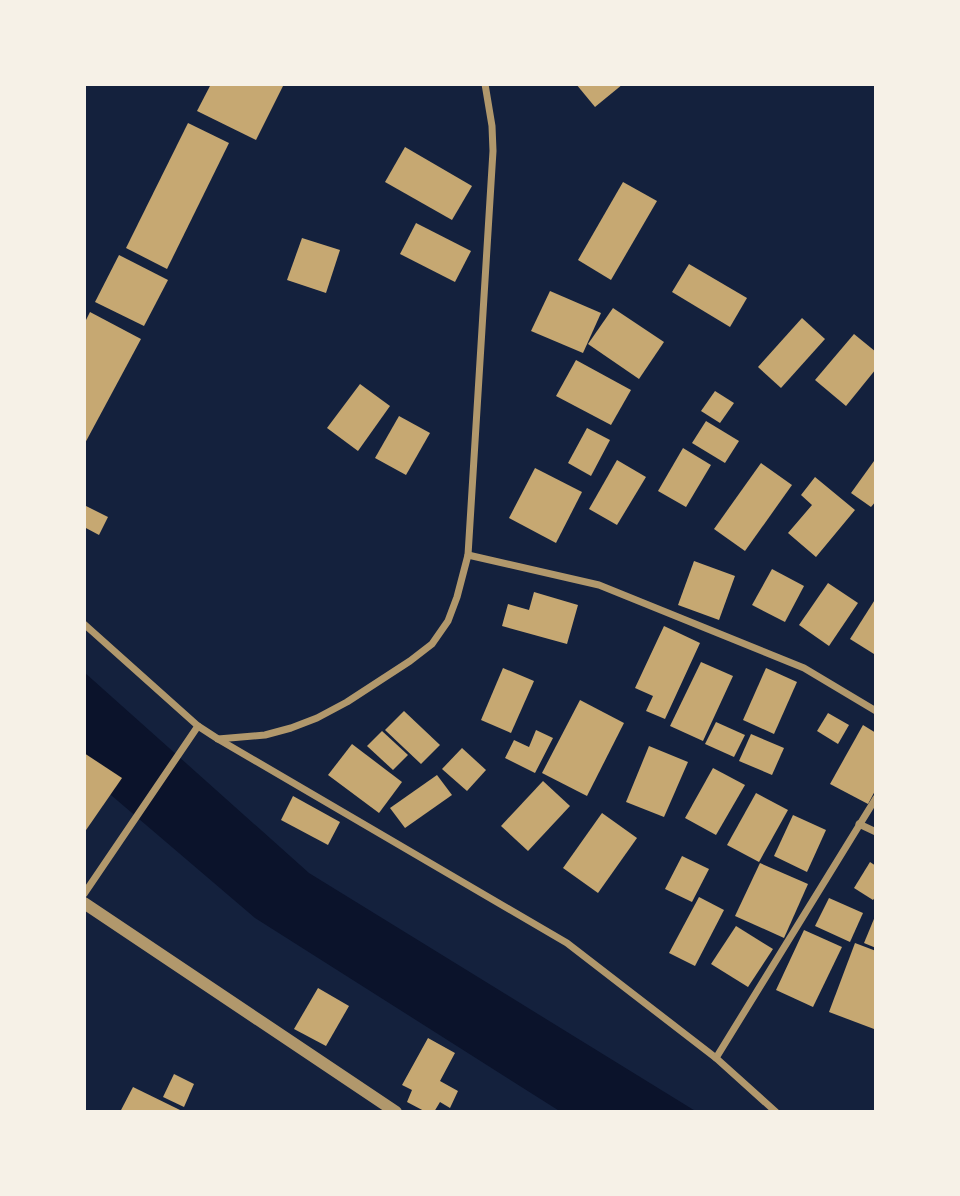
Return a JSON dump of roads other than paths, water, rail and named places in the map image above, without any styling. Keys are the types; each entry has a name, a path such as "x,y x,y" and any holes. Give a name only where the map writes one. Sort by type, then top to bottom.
{"street":[{"path":"218,739 265,735 317,718 410,661 432,644 448,621 468,555 493,151 485,84"},
{"path":"468,555 599,584 804,668 876,711"},
{"path":"84,624 196,729 218,739 568,943 716,1058 776,1112"},
{"path":"84,894 196,729"},
{"path":"716,1058 876,798"},
{"path":"859,824 876,832"},
{"path":"84,903 396,1112"}],"water":[{"path":"84,672 309,873 697,1112 561,1112 255,918 84,772"}]}
